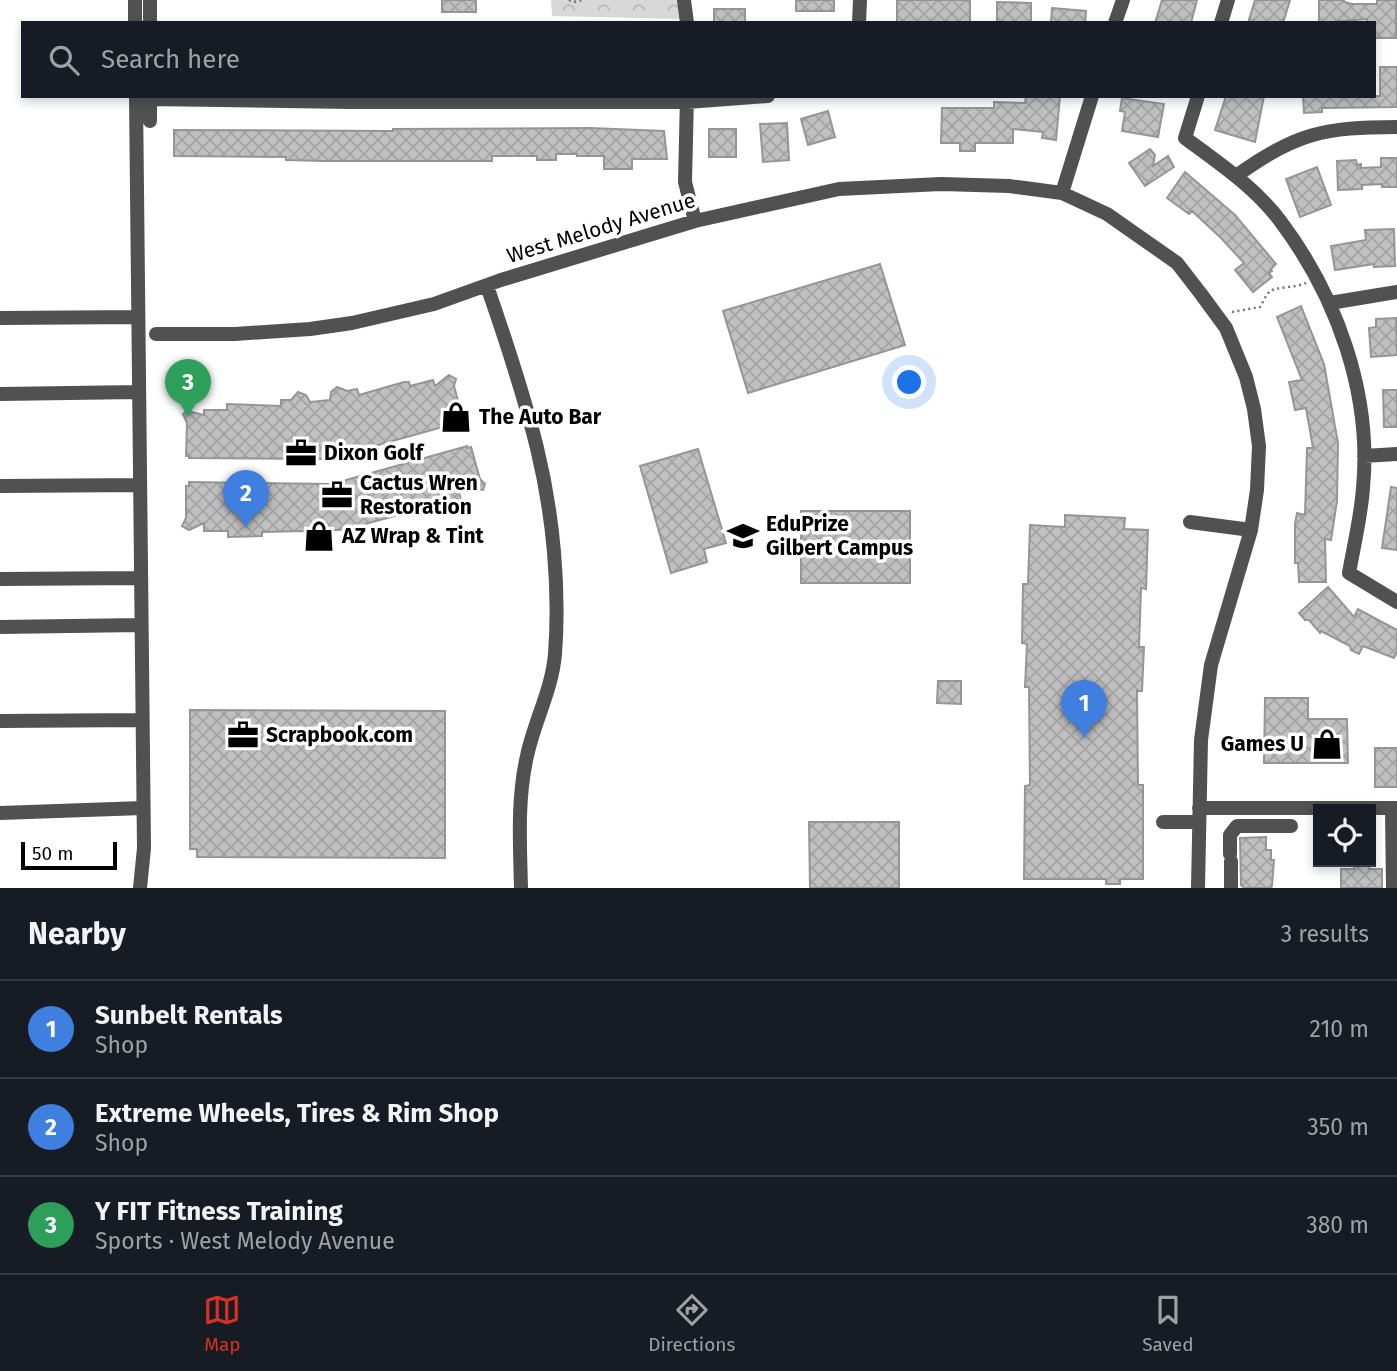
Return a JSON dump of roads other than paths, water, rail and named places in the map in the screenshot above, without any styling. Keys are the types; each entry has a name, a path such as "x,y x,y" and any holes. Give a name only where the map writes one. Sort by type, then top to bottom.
{"street":[{"path":"135,21 138,0"},
{"path":"138,0 149,21"},
{"path":"684,0 687,21"},
{"path":"859,21 860,0"},
{"path":"1116,21 1123,0"},
{"path":"1222,21 1228,0"},
{"path":"145,98 150,121"},
{"path":"140,888 144,848 138,317 145,98"},
{"path":"186,98 350,102 714,98"},
{"path":"1062,193 1091,98"},
{"path":"1197,98 1185,138 1236,176 1280,221 1329,303 1348,351 1363,422 1363,488 1349,573 1397,602"},
{"path":"687,99 685,181 695,221"},
{"path":"1236,176 1266,154 1300,138 1349,128 1397,128"},
{"name":"West Melody Avenue","path":"156,334 235,334 352,323 434,304 695,221 839,189 941,184 1009,186 1062,193 1107,214 1177,263 1221,320 1246,377 1259,446 1257,490 1251,530 1211,665 1201,740 1198,888"},
{"path":"487,286 537,448 553,555 555,656 542,710 527,753 522,786 521,888"},
{"path":"1329,303 1397,292"},
{"path":"0,318 138,317"},
{"path":"0,394 139,392"},
{"path":"1364,456 1397,454"},
{"path":"0,486 140,485"},
{"path":"1189,522 1251,530"},
{"path":"0,579 141,578"},
{"path":"0,627 141,625"},
{"path":"0,721 142,720"},
{"path":"0,813 143,808"},
{"path":"1163,822 1198,815 1394,808 1393,888"},
{"path":"1231,888 1230,835 1237,826 1291,826"}],"place":[{"name":"Y FIT Fitness Training","path":"188,417"},
{"name":"The Auto Bar","path":"456,417"},
{"name":"Dixon Golf","path":"301,453"},
{"name":"Cactus Wren Restoration","path":"337,495"},
{"name":"Extreme Wheels, Tires & Rim Shop","path":"246,528"},
{"name":"AZ Wrap & Tint","path":"319,536"},
{"name":"EduPrize Gilbert Campus","path":"743,536"},
{"name":"Scrapbook.com","path":"243,735"},
{"name":"Sunbelt Rentals","path":"1084,738"},
{"name":"Games U","path":"1327,744"}]}
